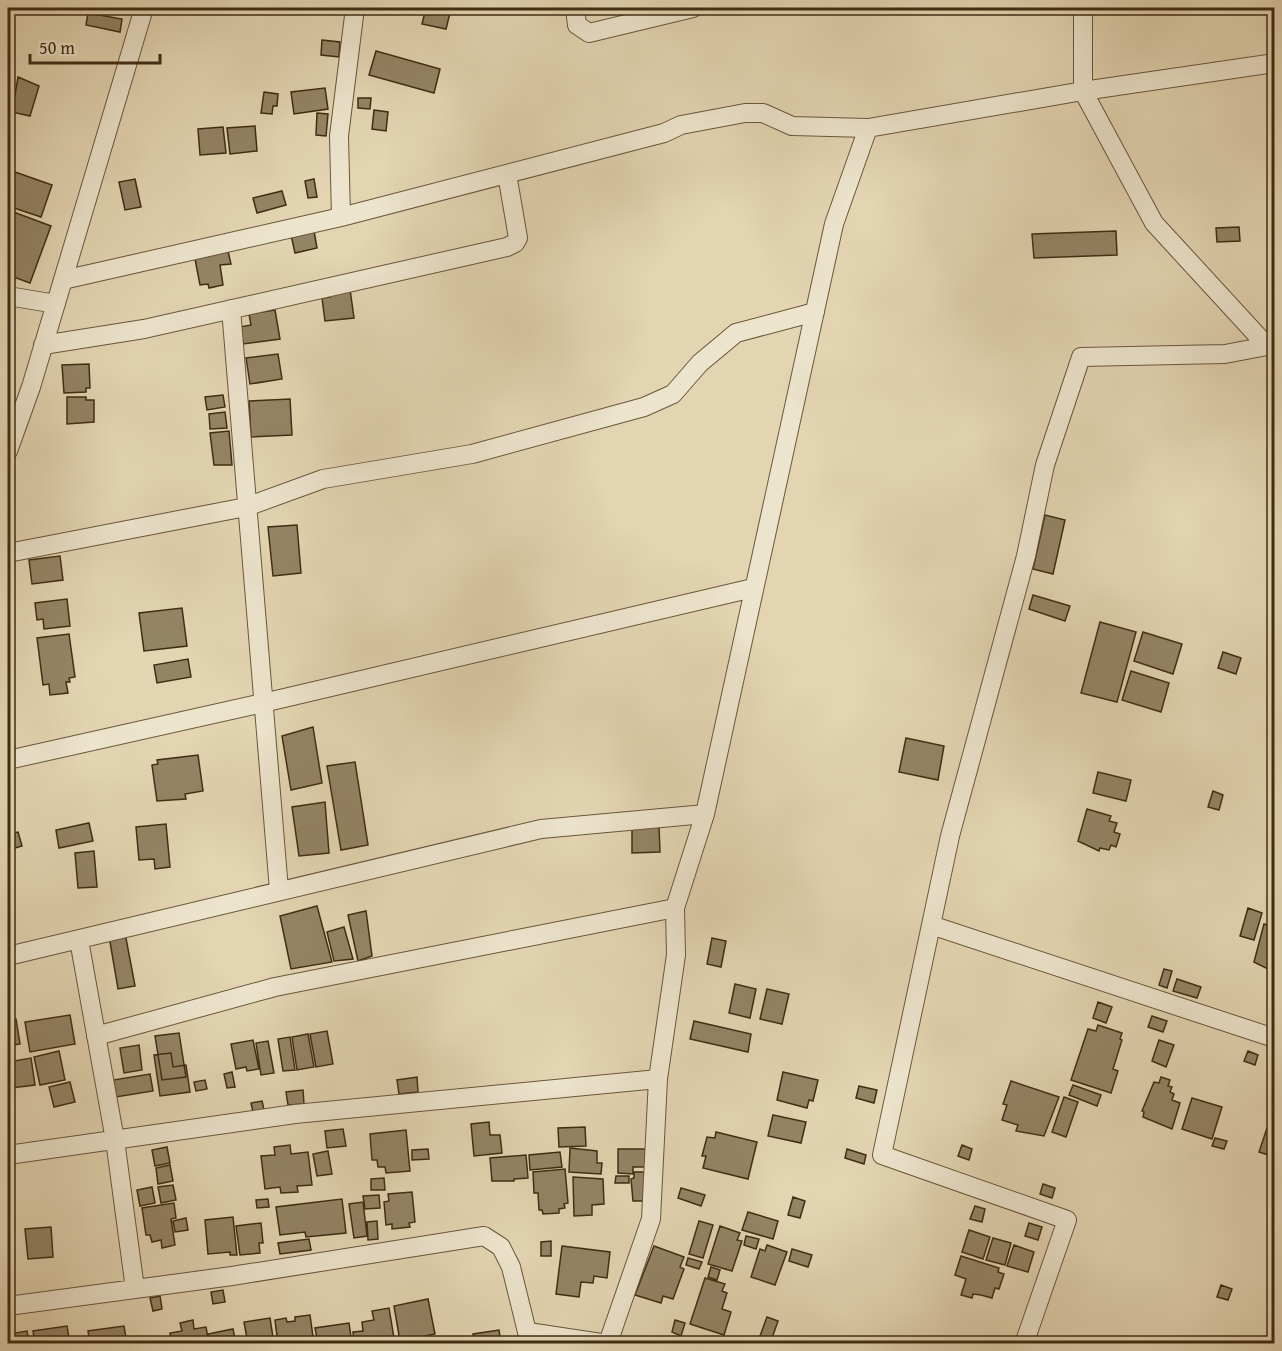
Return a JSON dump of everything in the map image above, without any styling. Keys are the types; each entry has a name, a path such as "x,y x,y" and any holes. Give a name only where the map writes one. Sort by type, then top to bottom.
{"street":[{"path":"8,451 44,345 144,8"},
{"path":"341,217 339,136 355,8"},
{"path":"575,8 577,25 589,33 693,8"},
{"path":"1083,8 1083,91 1154,223 1271,345"},
{"path":"63,280 341,217 664,133 681,125 745,113 763,112 792,126 868,128 1083,91 1275,63"},
{"path":"8,1306 484,1236 501,1247 511,1268 529,1338 608,1343 651,1219 658,1079 676,955 675,908 705,814 834,224 868,128"},
{"path":"44,345 144,329 515,243 518,238 507,174"},
{"path":"8,296 56,304"},
{"path":"231,309 279,890"},
{"path":"8,553 246,507 323,479 472,454 644,407 673,394 699,363 736,333 815,312"},
{"path":"1024,1344 1067,1220 882,1155 950,836 1026,556 1045,465 1081,357 1225,354 1271,345"},
{"path":"8,760 263,703 753,588"},
{"path":"8,956 541,829 705,814"},
{"path":"96,1036 275,987 675,908"},
{"path":"931,925 1275,1038"},
{"path":"79,940 115,1140 135,1289"},
{"path":"8,1155 295,1114 658,1079"}],"building":[{"path":"426,8 450,13 446,29 422,24"},
{"path":"88,13 122,19 120,32 86,25"},
{"path":"322,40 340,42 339,57 321,55"},
{"path":"376,51 440,69 434,93 369,75"},
{"path":"18,77 39,86 30,116 12,112"},
{"path":"325,88 328,109 294,114 291,92"},
{"path":"264,92 278,94 277,106 273,106 272,114 261,113"},
{"path":"358,98 371,98 370,109 358,108"},
{"path":"374,110 388,112 386,131 372,129"},
{"path":"317,113 328,114 326,136 316,135"},
{"path":"255,126 257,151 230,154 227,128"},
{"path":"223,127 226,153 200,155 198,129"},
{"path":"15,172 52,185 41,217 8,206 8,192"},
{"path":"135,179 141,207 125,210 119,182"},
{"path":"314,179 317,197 308,198 305,181"},
{"path":"282,191 286,205 257,213 253,198"},
{"path":"8,210 51,226 30,283 8,275"},
{"path":"1239,227 1240,241 1217,242 1216,228"},
{"path":"314,231 317,248 295,253 291,235"},
{"path":"1116,231 1117,255 1034,258 1032,234"},
{"path":"228,251 231,264 220,265 223,285 209,288 208,284 200,285 195,259"},
{"path":"350,289 354,318 325,321 322,298 330,297 329,292"},
{"path":"275,310 280,339 243,344 240,327 251,325 249,314"},
{"path":"278,354 282,379 250,384 246,358"},
{"path":"89,364 90,388 86,388 86,392 64,393 62,365"},
{"path":"223,395 225,407 207,410 205,397"},
{"path":"67,397 86,397 86,400 94,400 94,422 67,424"},
{"path":"290,399 292,435 251,437 249,401"},
{"path":"225,412 227,428 210,429 209,414"},
{"path":"229,431 232,465 214,465 210,433"},
{"path":"1045,515 1065,520 1053,574 1033,569"},
{"path":"297,525 301,573 273,576 268,527"},
{"path":"60,556 63,580 32,584 29,560"},
{"path":"1033,595 1070,606 1065,621 1029,609"},
{"path":"67,599 70,626 44,629 43,619 37,620 35,603"},
{"path":"182,608 187,646 144,651 139,613"},
{"path":"1100,622 1136,632 1117,702 1081,693"},
{"path":"1143,632 1182,644 1173,674 1134,661"},
{"path":"69,634 75,677 69,678 70,682 66,682 68,693 50,695 49,684 43,685 37,638"},
{"path":"1223,652 1241,658 1236,674 1218,668"},
{"path":"188,659 191,677 157,683 154,665"},
{"path":"1131,671 1169,683 1161,712 1122,700"},
{"path":"313,727 322,783 291,790 282,736"},
{"path":"906,738 944,746 938,780 899,772"},
{"path":"198,755 203,791 185,794 186,799 157,801 152,765 158,764 157,760"},
{"path":"355,762 368,845 341,850 327,766"},
{"path":"1098,772 1131,780 1126,801 1093,793"},
{"path":"1213,791 1223,795 1219,810 1208,807"},
{"path":"325,802 329,853 299,856 292,807"},
{"path":"1087,809 1111,816 1109,821 1117,823 1114,832 1120,834 1116,847 1111,845 1109,850 1100,848 1099,851 1078,841"},
{"path":"89,823 93,841 59,848 56,830"},
{"path":"166,824 170,867 155,869 154,859 139,860 136,827"},
{"path":"659,826 660,852 632,853 632,827"},
{"path":"18,832 22,846 8,850 8,834"},
{"path":"94,851 97,887 78,888 75,853"},
{"path":"317,906 332,962 291,969 280,916"},
{"path":"1248,908 1262,913 1254,940 1240,936"},
{"path":"366,911 372,956 358,961 348,915"},
{"path":"1264,924 1274,927 1274,972 1254,962"},
{"path":"344,927 353,959 334,961 327,932"},
{"path":"125,933 135,986 118,989 109,936"},
{"path":"712,938 726,941 721,967 707,964"},
{"path":"1164,969 1172,971 1167,988 1159,985"},
{"path":"1177,979 1201,987 1197,998 1173,991"},
{"path":"735,984 756,989 750,1018 729,1013"},
{"path":"767,989 789,994 782,1024 760,1019"},
{"path":"1098,1002 1112,1007 1106,1023 1093,1018"},
{"path":"70,1015 75,1044 30,1052 25,1022"},
{"path":"1152,1016 1167,1021 1163,1032 1148,1027"},
{"path":"16,1019 20,1044 8,1046 8,1020"},
{"path":"694,1021 751,1034 748,1052 690,1039"},
{"path":"1098,1025 1122,1033 1113,1069 1118,1071 1111,1093 1071,1080 1088,1029 1096,1031"},
{"path":"327,1031 333,1064 316,1067 310,1034"},
{"path":"179,1033 186,1077 162,1080 155,1036"},
{"path":"308,1034 314,1067 297,1070 292,1037"},
{"path":"290,1037 295,1070 283,1071 278,1039"},
{"path":"253,1040 259,1069 247,1071 246,1067 236,1069 231,1044"},
{"path":"1159,1040 1174,1045 1166,1067 1152,1061"},
{"path":"268,1041 274,1073 261,1075 256,1043"},
{"path":"139,1045 142,1070 124,1073 120,1048"},
{"path":"59,1051 65,1080 40,1085 34,1057"},
{"path":"1248,1051 1258,1055 1255,1065 1244,1061"},
{"path":"171,1053 173,1067 186,1065 190,1092 160,1096 154,1055"},
{"path":"31,1058 35,1085 11,1088 8,1062"},
{"path":"232,1072 235,1087 227,1088 224,1074"},
{"path":"783,1072 818,1080 813,1101 809,1100 807,1108 777,1100"},
{"path":"150,1074 153,1091 116,1097 113,1080"},
{"path":"417,1077 418,1092 399,1094 397,1080"},
{"path":"1161,1077 1170,1080 1168,1086 1172,1087 1170,1092 1174,1094 1172,1100 1180,1103 1172,1129 1143,1117 1144,1112 1142,1111 1154,1082 1159,1083"},
{"path":"205,1080 207,1089 196,1091 194,1082"},
{"path":"1011,1081 1059,1097 1044,1136 1016,1131 1018,1125 1002,1120 1007,1105 1003,1104"},
{"path":"70,1082 75,1102 54,1107 49,1087"},
{"path":"1073,1085 1101,1095 1097,1106 1069,1095"},
{"path":"859,1086 877,1090 874,1103 856,1098"},
{"path":"303,1090 304,1104 288,1105 286,1092"},
{"path":"1064,1097 1078,1102 1066,1137 1052,1132"},
{"path":"1192,1098 1222,1107 1212,1139 1182,1129"},
{"path":"262,1101 264,1110 253,1112 251,1103"},
{"path":"773,1115 806,1122 801,1143 768,1136"},
{"path":"1270,1119 1274,1121 1274,1157 1259,1152"},
{"path":"489,1122 490,1135 500,1135 502,1153 474,1156 471,1124"},
{"path":"585,1127 586,1146 559,1147 558,1128"},
{"path":"343,1129 346,1146 327,1148 325,1131"},
{"path":"406,1130 410,1171 386,1173 385,1167 378,1167 377,1160 372,1160 370,1134"},
{"path":"716,1132 757,1142 748,1179 703,1168 706,1156 702,1156 707,1137 715,1138"},
{"path":"1215,1138 1227,1141 1224,1149 1212,1146"},
{"path":"290,1145 291,1154 308,1152 312,1185 297,1186 298,1192 281,1193 280,1187 265,1189 261,1156 275,1155 274,1147"},
{"path":"962,1145 972,1149 969,1160 958,1156"},
{"path":"167,1147 170,1163 155,1166 152,1150"},
{"path":"570,1148 597,1151 597,1163 602,1163 601,1174 569,1172"},
{"path":"428,1149 429,1159 412,1160 412,1150"},
{"path":"618,1149 647,1149 647,1167 633,1167 633,1174 618,1173"},
{"path":"847,1149 866,1155 864,1164 845,1158"},
{"path":"328,1151 332,1174 317,1176 313,1154"},
{"path":"560,1152 562,1167 530,1170 529,1155"},
{"path":"526,1155 528,1178 514,1179 514,1181 492,1181 490,1158"},
{"path":"170,1165 173,1181 158,1184 156,1168"},
{"path":"565,1169 568,1203 564,1204 565,1208 559,1209 559,1213 543,1214 542,1210 539,1210 538,1193 534,1193 533,1172"},
{"path":"634,1172 650,1172 649,1201 633,1201 631,1179 634,1178"},
{"path":"616,1176 629,1176 629,1183 615,1183"},
{"path":"573,1177 603,1179 604,1204 592,1205 592,1215 574,1216"},
{"path":"384,1178 385,1190 371,1190 371,1179"},
{"path":"1043,1184 1055,1188 1052,1198 1040,1194"},
{"path":"173,1185 176,1200 161,1203 158,1187"},
{"path":"152,1187 155,1203 140,1206 137,1190"},
{"path":"681,1188 705,1195 701,1206 678,1198"},
{"path":"412,1192 415,1222 409,1223 410,1227 392,1229 392,1224 386,1225 384,1202 389,1201 388,1194"},
{"path":"379,1195 380,1208 365,1209 363,1196"},
{"path":"793,1197 805,1201 800,1218 788,1215"},
{"path":"268,1199 269,1207 257,1208 256,1200"},
{"path":"342,1199 346,1233 306,1237 305,1232 280,1235 276,1207"},
{"path":"363,1202 367,1236 354,1238 349,1204"},
{"path":"174,1203 176,1218 171,1219 175,1245 162,1248 161,1240 152,1242 150,1235 146,1235 142,1208"},
{"path":"975,1206 985,1209 982,1222 970,1219"},
{"path":"748,1212 778,1221 773,1239 742,1230"},
{"path":"233,1217 237,1255 230,1255 230,1252 208,1254 205,1220"},
{"path":"186,1218 188,1230 175,1232 173,1221"},
{"path":"377,1221 378,1239 368,1240 367,1222"},
{"path":"699,1221 713,1225 703,1258 689,1254"},
{"path":"261,1223 263,1243 259,1243 260,1253 240,1255 236,1226"},
{"path":"1029,1223 1042,1227 1038,1240 1025,1236"},
{"path":"720,1226 740,1233 737,1240 742,1241 732,1271 708,1264"},
{"path":"51,1227 53,1257 28,1259 25,1229"},
{"path":"969,1230 990,1237 983,1259 962,1252"},
{"path":"746,1236 759,1239 756,1249 744,1245"},
{"path":"993,1238 1011,1243 1005,1265 986,1260"},
{"path":"309,1239 311,1250 280,1254 278,1243"},
{"path":"551,1241 551,1256 541,1256 541,1242"},
{"path":"767,1245 787,1252 775,1285 751,1277 760,1249 765,1251"},
{"path":"1014,1245 1034,1252 1028,1272 1007,1266"},
{"path":"562,1246 610,1252 607,1278 594,1276 593,1283 581,1282 579,1297 556,1294"},
{"path":"654,1246 684,1257 680,1267 684,1269 673,1299 663,1296 661,1303 635,1295"},
{"path":"792,1249 812,1255 808,1267 789,1261"},
{"path":"961,1256 999,1268 998,1272 1004,1274 999,1289 995,1288 992,1298 973,1294 972,1298 961,1295 966,1279 955,1275"},
{"path":"688,1258 702,1262 699,1269 686,1265"},
{"path":"711,1267 720,1270 717,1280 708,1277"},
{"path":"705,1278 725,1284 722,1291 727,1293 722,1309 731,1312 724,1335 690,1324"},
{"path":"1221,1285 1232,1289 1228,1300 1217,1297"},
{"path":"223,1290 225,1302 213,1304 211,1292"},
{"path":"160,1296 162,1309 153,1311 150,1298"},
{"path":"428,1299 435,1334 400,1341 394,1306"},
{"path":"389,1308 395,1344 354,1344 353,1332 363,1331 362,1322 374,1320 372,1311"},
{"path":"310,1315 314,1344 278,1344 275,1320 286,1318 287,1322 295,1321 295,1317"},
{"path":"767,1317 778,1321 770,1344 757,1344"},
{"path":"270,1318 274,1344 248,1344 244,1322"},
{"path":"193,1320 194,1329 206,1327 209,1344 172,1344 170,1333 182,1331 180,1323"},
{"path":"675,1320 685,1323 681,1336 672,1332"},
{"path":"349,1323 352,1344 318,1344 315,1328"},
{"path":"67,1326 70,1344 35,1344 33,1331"},
{"path":"124,1326 127,1344 90,1344 88,1331"},
{"path":"233,1329 236,1344 210,1344 208,1334"},
{"path":"499,1330 501,1344 474,1344 473,1334"},
{"path":"27,1331 29,1344 11,1344 9,1334"}]}
